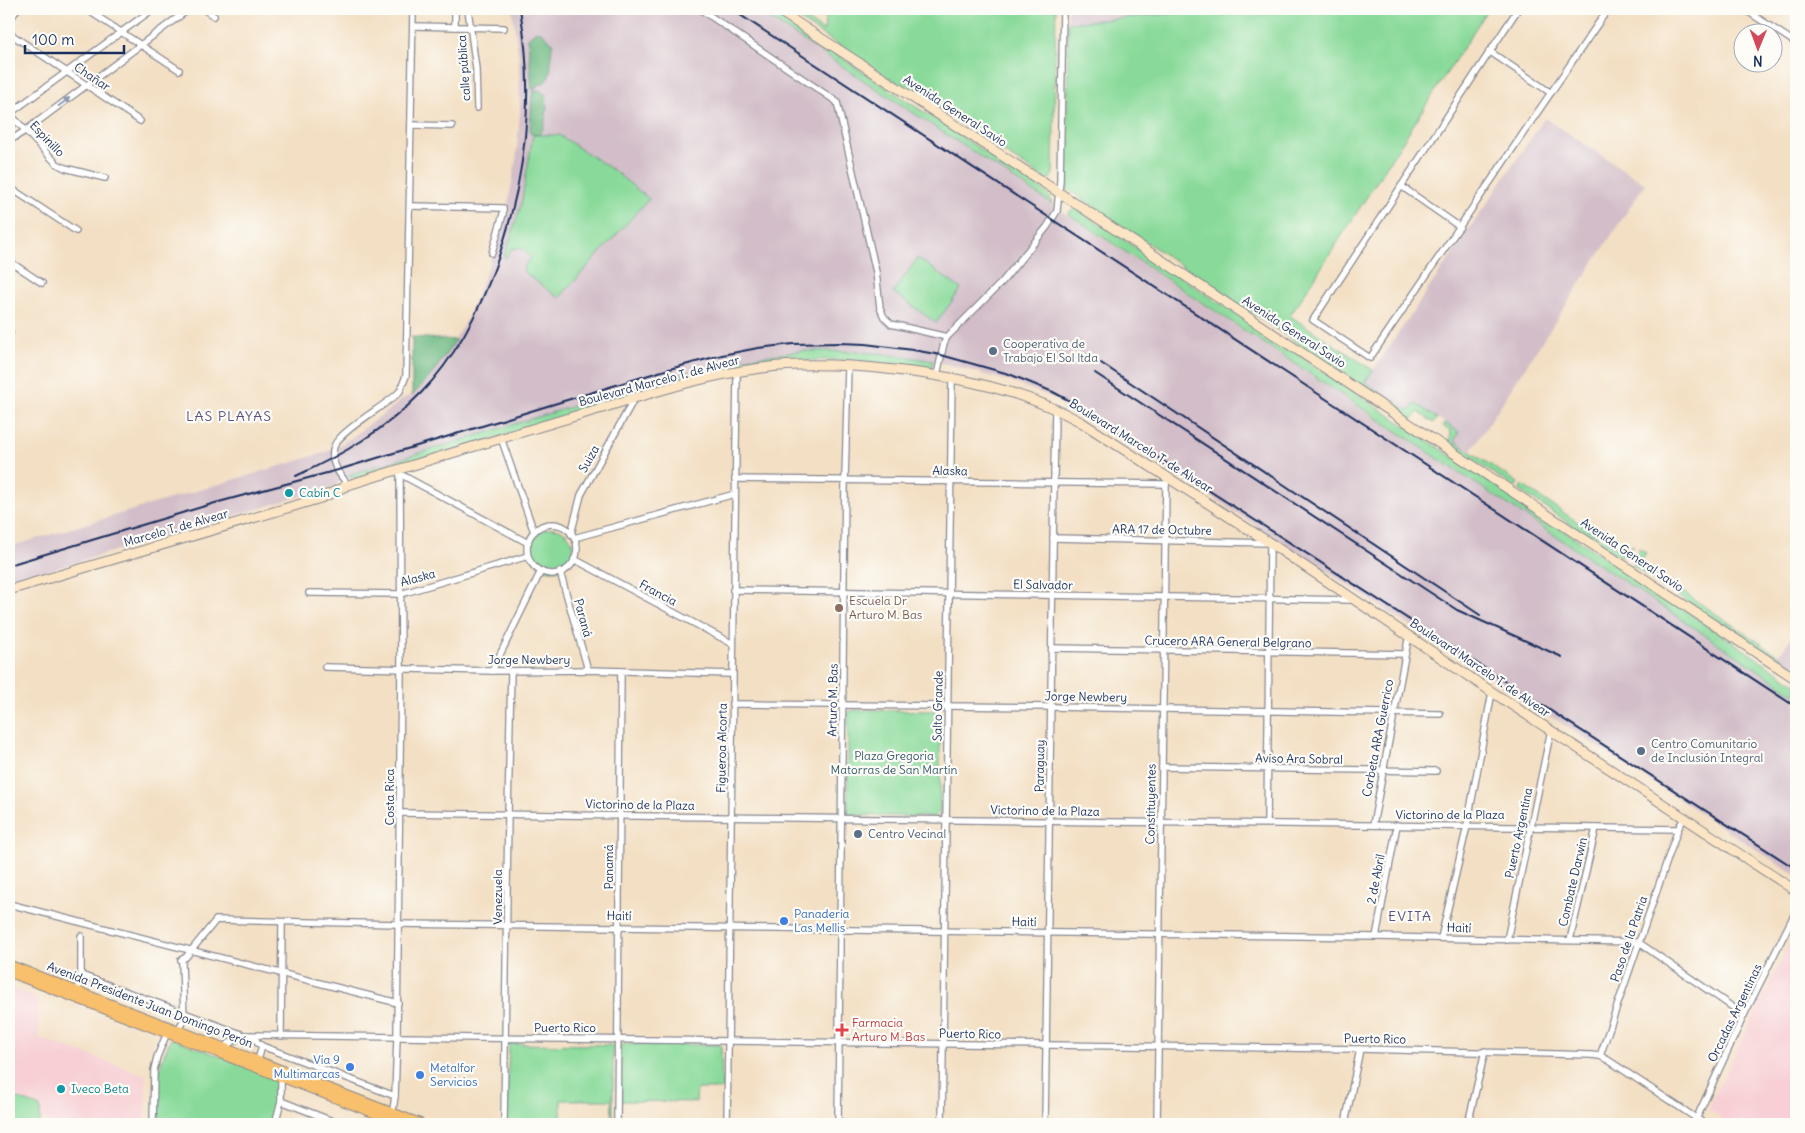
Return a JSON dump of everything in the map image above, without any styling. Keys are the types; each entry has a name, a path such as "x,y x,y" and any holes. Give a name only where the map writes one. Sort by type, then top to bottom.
{"main road":[{"name":"Avenida General Savio","path":"776,9 1060,193 1796,679"},
{"name":"Boulevard Marcelo T. de Alvear","path":"348,485 399,472 634,398 737,372 790,365 848,366 952,377 997,388 1055,408 1081,422 1168,481 1270,543 1353,600 1409,635 1492,692 1796,892"},
{"name":"Marcelo T. de Alvear","path":"9,590 320,498 348,485"},
{"name":"Avenida Presidente Juan Domingo Perón","path":"9,964 258,1060 403,1124"},
{"name":"Avenida Presidente Juan Domingo Perón","path":"9,972 392,1119 422,1124"}],"street":[{"path":"9,22 17,9"},
{"path":"86,9 179,70"},
{"path":"9,114 153,9"},
{"path":"9,141 189,9"},
{"path":"203,9 214,16"},
{"path":"348,485 333,459 336,444 344,434 395,396 406,376 414,9"},
{"name":"calle pública","path":"454,27 455,9"},
{"name":"calle pública","path":"468,9 477,77 477,108"},
{"path":"700,9 837,102 876,272 880,308 884,317 891,324 947,337"},
{"path":"937,375 947,337 992,292 1057,211 1060,193 1063,9"},
{"path":"1518,9 1313,320 1370,358 1608,9"},
{"path":"1744,9 1796,43"},
{"name":"calle pública","path":"413,26 504,28"},
{"name":"Chañar","path":"9,33 140,121"},
{"path":"1490,51 1551,93"},
{"name":"Espinillo","path":"9,114 56,164 104,178"},
{"path":"412,125 452,126"},
{"path":"1401,186 1460,226"},
{"path":"9,187 76,232"},
{"path":"410,206 503,208 492,253"},
{"path":"9,261 42,283"},
{"name":"Arturo M. Bas","path":"838,1124 848,366"},
{"name":"Figueroa Alcorta","path":"727,1124 728,928 737,372"},
{"name":"Salto Grande","path":"942,1124 952,377"},
{"name":"Suiza","path":"573,536 581,495 634,398"},
{"name":"Paraguay","path":"1046,1124 1055,408"},
{"path":"502,438 534,532"},
{"path":"399,472 528,543"},
{"name":"Costa Rica","path":"392,1119 395,1096 398,1003 401,668 399,472"},
{"name":"Alaska","path":"735,479 1054,482 1168,481"},
{"name":"Constituyentes","path":"1157,1124 1162,709 1168,481"},
{"path":"573,536 735,494"},
{"path":"553,524 565,528 573,536 576,549 574,559 568,567 560,572 550,573 541,571 533,565 528,556 528,543 534,532 544,525 553,524"},
{"name":"ARA 17 de Octubre","path":"1053,538 1270,543"},
{"path":"1267,824 1270,543"},
{"name":"Alaska","path":"309,593 401,594 528,556"},
{"name":"Francia","path":"574,559 732,644"},
{"path":"492,671 541,571"},
{"name":"Paraná","path":"560,572 588,670"},
{"name":"El Salvador","path":"733,590 1353,600"},
{"name":"Corbeta ARA Guerrico","path":"1373,825 1409,635"},
{"name":"Crucero ARA General Belgrano","path":"1052,648 1163,652 1405,654"},
{"name":"Jorge Newbery","path":"325,667 492,671 588,670 732,674"},
{"name":"Venezuela","path":"504,1124 511,670"},
{"name":"Panamá","path":"617,1124 622,671"},
{"path":"1441,938 1467,826 1492,692"},
{"name":"Jorge Newbery","path":"732,704 1268,710 1440,714"},
{"name":"Puerto Argentina","path":"1507,940 1551,730"},
{"name":"Aviso Ara Sobral","path":"1162,767 1436,771"},
{"name":"Victorino de la Plaza","path":"400,813 1678,828"},
{"path":"1678,828 1684,818"},
{"name":"2 de Abril","path":"1376,936 1396,825"},
{"name":"Combate Darwin","path":"1570,940 1596,828"},
{"name":"Paso de la Patria","path":"1600,1056 1678,828"},
{"path":"9,904 398,1003"},
{"name":"Orcadas Argentinas","path":"1695,1121 1744,1015 1796,911"},
{"name":"Haití","path":"191,951 216,920 1376,936 1638,942"},
{"path":"281,1036 282,922"},
{"path":"78,991 81,975 81,936"},
{"path":"1638,942 1744,1015"},
{"path":"178,1030 184,1019 182,961 191,951"},
{"name":"Puerto Rico","path":"81,975 244,1035 254,1036 1046,1044 1360,1049 1600,1056"},
{"path":"153,1124 154,1070 166,1033"},
{"path":"223,1047 244,1035"},
{"path":"254,1036 262,1046 395,1096"},
{"path":"258,1060 262,1046"},
{"path":"1345,1124 1360,1049"},
{"path":"1468,1124 1485,1052"},
{"path":"1600,1056 1695,1121 1705,1124"},
{"path":"275,1124 281,1101 281,1076"},
{"path":"281,1101 340,1124"}],"shaded area":[{"path":"512,9 755,9 1796,695 1796,875 1074,408 1011,382 951,365 906,356 851,351 801,351 759,356 702,368 348,475 335,486 9,582 9,547 327,452 351,438 406,397 412,396 422,386 448,352 469,315 489,265 507,209 516,161 520,112 519,58"},
{"path":"1068,9 1222,9 1068,23"},
{"path":"1545,118 1645,184 1470,452 1453,441 1459,432 1415,403 1409,411 1365,382"},
{"path":"1796,630 1796,667 1779,655"},
{"path":"1796,930 1796,1124 1729,1124 1708,1109"},
{"path":"9,987 38,999 39,1038 146,1075 145,1124 55,1124 40,1118 40,1106 9,1095"}],"green space":[{"path":"755,9 767,9 1044,191 1050,197 1052,204"},
{"path":"783,9 790,9 824,31 826,9 1056,9 1053,174 1050,179 1047,180"},
{"path":"1222,9 1488,9 1290,316 1373,370 1365,382 1409,411 1415,403 1437,418 1434,423 1418,412 1412,420 1067,189 1068,23"},
{"path":"536,31 541,32 553,43 548,79 534,90 532,89 528,38"},
{"path":"539,90 546,95 547,105 545,121 540,135 531,134 530,131 533,92"},
{"path":"533,135 559,135 613,170 649,199 559,298 524,272 523,267 531,258 521,248 511,249 506,258 504,257 521,205"},
{"path":"1076,208 1796,684 1796,695 1068,214"},
{"path":"918,258 961,289 936,323 893,292"},
{"path":"412,337 456,340 432,374 412,396"},
{"path":"801,351 867,353 933,361 931,369 926,370 832,360 742,367 740,363 740,359"},
{"path":"734,361 734,369 357,478 350,478 348,475 675,375"},
{"path":"1445,423 1459,432 1454,441 1518,483 1515,488 1449,444 1451,432 1443,426"},
{"path":"1522,485 1621,551 1634,545 1623,556 1617,555 1519,490"},
{"path":"556,528 564,531 570,537 573,549 570,561 564,567 548,570 540,567 534,561 531,545 534,537 540,531"},
{"path":"1639,548 1646,553 1639,563 1796,667 1796,674 1633,566"},
{"name":"Plaza Gregoria Matorras de San Martín","path":"850,711 936,711 940,713 940,812 934,817 848,814 848,715"},
{"path":"171,1038 276,1077 277,1099 270,1124 159,1124 159,1078 162,1060"},
{"path":"509,1044 610,1045 613,1047 613,1124 611,1124 612,1100 561,1100 561,1124 506,1124"},
{"path":"622,1044 721,1045 722,1089 697,1089 696,1102 620,1101 620,1048"},
{"path":"9,1095 40,1107 40,1124 9,1124"}],"railway":[{"path":"296,476 362,441 393,419 421,393 446,363 476,313 498,259 508,228 521,166 525,136 527,73 520,9"},
{"path":"731,9 1796,707"},
{"path":"9,565 215,503 338,470 662,371 722,355 793,344 865,344 913,350 941,355 1009,374 1070,401 1796,869"},
{"path":"1101,363 1480,615"},
{"path":"1095,373 1457,610 1562,657"}],"place":[{"name":"Cooperativa de Trabajo El Sol ltda","path":"993,351"},
{"name":"Cabín C","path":"289,493"},
{"name":"Escuela Dr Arturo M. Bas","path":"839,608"},
{"name":"Centro Comunitario de Inclusión Integral","path":"1641,751"},
{"name":"Centro Vecinal","path":"858,834"},
{"name":"Panadería Las Mellis","path":"784,921"},
{"name":"Farmacia Arturo M. Bas","path":"842,1030"},
{"name":"Vía 9 Multimarcas","path":"350,1067"},
{"name":"Metalfor Servicios","path":"420,1075"},
{"name":"Iveco Beta","path":"61,1089"}],"district":[{"name":"LAS PLAYAS","path":"229,416"},
{"name":"EVITA","path":"1410,916"}]}
